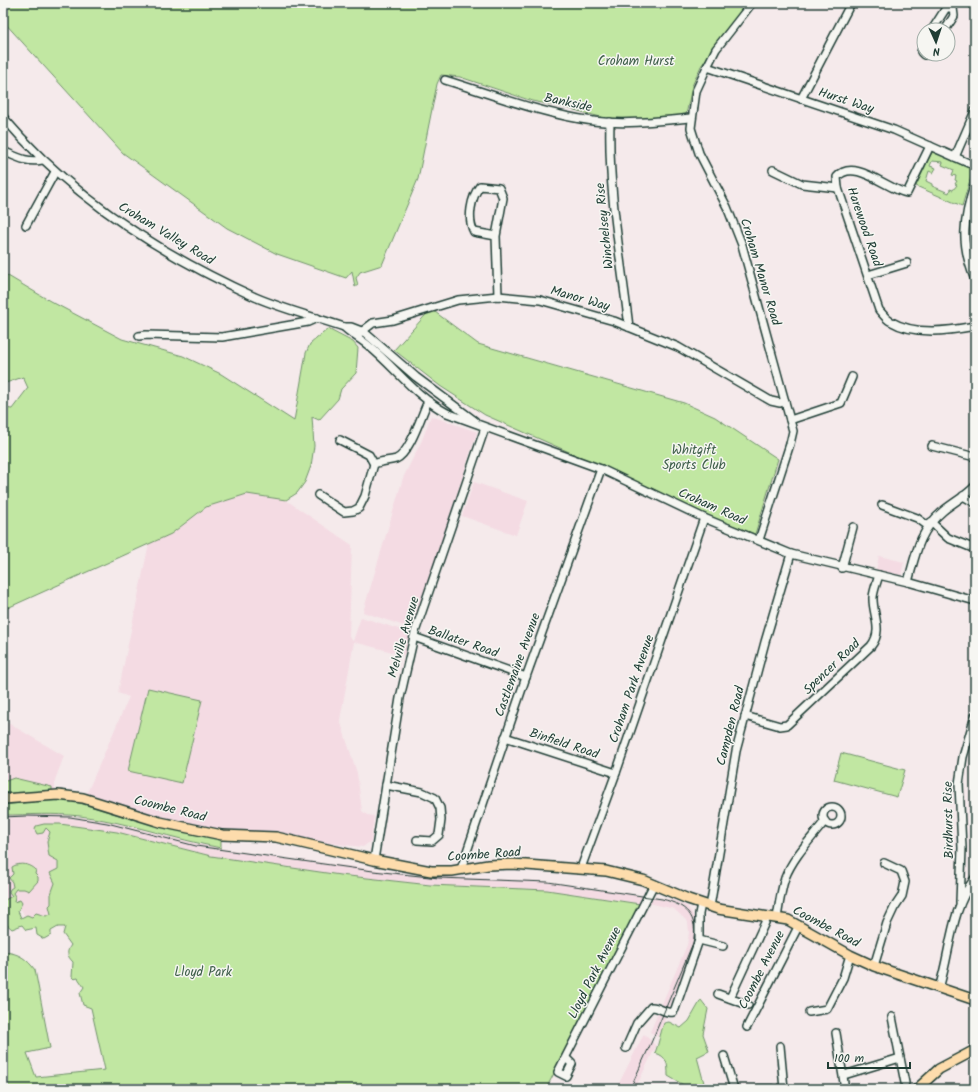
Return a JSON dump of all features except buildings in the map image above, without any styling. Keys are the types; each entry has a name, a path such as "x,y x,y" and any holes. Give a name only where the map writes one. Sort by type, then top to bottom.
{"main road":[{"name":"Coombe Road","path":"3,799 58,794 83,798 160,822 222,834 276,837 374,860 431,871 513,864 581,868 625,875 654,884 705,905 734,912 773,917 798,925 827,943 874,966 975,1000"},
{"path":"917,1089 933,1074 975,1050"}],"street":[{"name":"Croham Manor Road","path":"752,3 720,44 707,67 696,91 691,118 693,138 727,207 742,245 792,431 790,444 759,540"},
{"path":"802,99 851,3"},
{"path":"939,22 946,8 955,6 954,16 950,22"},
{"name":"Hurst Way","path":"707,67 883,126 975,166"},
{"name":"Bankside","path":"445,80 549,112 585,120 610,122 691,118"},
{"path":"955,157 975,111"},
{"name":"Croham Valley Road","path":"3,117 42,160 55,172 118,220 156,245 203,271 256,297 372,338 416,377 477,423"},
{"name":"Winchelsey Rise","path":"610,122 612,186 629,327"},
{"name":"Harewood Road","path":"930,146 907,192 865,174 848,170 844,171 837,177 838,188 879,310 889,320 905,327 930,331 975,326"},
{"path":"3,151 23,160 32,162 42,160"},
{"path":"772,170 802,184 838,188"},
{"path":"26,225 55,172"},
{"path":"975,183 965,217 965,236 970,264 975,280"},
{"path":"496,236 474,232 470,225 474,194 480,186 499,188 503,198 496,236 498,296"},
{"path":"967,207 975,210"},
{"path":"868,275 907,263"},
{"name":"Manor Way","path":"359,334 372,323 393,320 445,303 472,298 498,296 549,302 629,327 678,347 771,401 780,403 784,401"},
{"path":"139,336 222,337 308,322 317,318"},
{"name":"Croham Valley Road","path":"359,334 369,346 412,388 446,413"},
{"path":"790,420 841,403 852,377"},
{"path":"374,464 396,458 401,455 408,446 428,401"},
{"name":"Croham Road","path":"446,413 462,420 477,423 485,428 601,470 704,518 791,554 842,568 908,582 975,602"},
{"name":"Melville Avenue","path":"374,860 400,698 414,637 485,428"},
{"path":"318,495 344,512 353,511 359,508 365,496 374,464 369,455 340,440"},
{"path":"932,446 975,457"},
{"name":"Castlemaine Avenue","path":"461,869 526,677 601,470"},
{"path":"908,582 919,542 930,524 975,486"},
{"path":"963,496 975,503"},
{"path":"882,505 930,524 948,538 975,549"},
{"name":"Croham Park Avenue","path":"581,868 616,773 704,518"},
{"path":"842,568 853,527"},
{"name":"Campden Road","path":"626,1048 637,1023 651,1007 656,1007 668,1013 674,1010 699,940 699,914 705,905 732,768 745,716 791,554"},
{"name":"Spencer Road","path":"745,716 780,726 787,725 871,646 876,639 877,632 873,596 878,575"},
{"name":"Ballater Road","path":"414,637 526,677"},
{"name":"Birdhurst Rise","path":"960,902 962,848 959,784 962,757 975,716"},
{"name":"Binfield Road","path":"505,737 616,773"},
{"path":"386,785 430,795 438,803 444,820 436,839 428,841 417,840"},
{"path":"730,998 773,917 787,874 825,822"},
{"path":"874,966 887,923 902,896 905,882 902,871 884,863"},
{"path":"939,988 960,902 975,878"},
{"name":"Lloyd Park Avenue","path":"558,1072 566,1076 572,1064 566,1058 654,884"},
{"name":"Coombe Avenue","path":"747,1027 798,925"},
{"path":"699,940 723,946"},
{"path":"809,1012 827,1009 843,978 850,955"},
{"path":"718,994 748,1005"},
{"path":"892,1017 905,1083"},
{"path":"836,1033 844,1075 845,1089"},
{"path":"780,1046 784,1089"},
{"path":"724,1056 734,1089"},
{"path":"844,1075 900,1058"},
{"path":"759,1089 772,1089"}],"shaded area":[{"path":"970,215 975,217 975,264 970,242"},
{"path":"431,416 477,432 413,629 363,612 403,478 422,440"},
{"path":"474,482 528,501 516,535 462,516"},
{"path":"247,494 286,500 352,545 349,637 353,641 361,617 411,633 404,655 354,642 340,720 357,773 362,811 367,815 374,816 371,841 363,847 328,843 277,832 219,830 160,819 86,795 129,697 118,693 149,543 171,534 206,507"},
{"path":"879,556 904,562 901,575 876,570"},
{"path":"3,720 64,756 55,780 55,791 3,796"},
{"path":"56,814 107,821 206,846 278,857 424,876 545,881 673,900 687,906 695,918 697,929 696,941 658,1037 650,1032 687,945 689,933 688,922 674,909 649,903 640,904 571,893 430,885 340,875 211,856 117,832 60,824 57,883 52,925 31,927 15,899 3,903 3,815"},
{"path":"644,1034 656,1046 635,1089 616,1089"}],"green space":[{"name":"Croham Hurst","path":"3,3 747,3 701,66 692,86 686,115 643,119 608,119 563,107 532,101 460,77 441,75 437,84 418,179 382,265 360,272 356,278 358,285 355,287 352,271 346,278 277,254 227,228 123,153 3,21"},
{"path":"932,152 973,170 962,206 916,186","holes":["932,161 943,162 942,165 954,170 952,175 956,176 955,180 957,181 955,184 957,185 953,190 950,189 949,193 932,186 932,184 926,181 929,171 933,173 936,168 930,166"]},
{"path":"3,273 50,301 122,339 183,356 221,374 294,421 306,353 310,344 328,329 353,342 358,348 356,373 341,389 338,399 319,420 312,417 314,446 311,466 305,482 297,493 286,500 247,494 206,507 171,534 3,610 3,408 12,409 28,388 23,377 3,384"},
{"name":"Whitgift Sports Club","path":"431,309 478,344 684,403 715,417 778,459 755,534 701,513 651,488 485,415 440,386 394,350"},
{"path":"148,688 202,700 182,783 128,771"},
{"path":"841,753 905,770 897,797 834,780"},
{"path":"14,778 52,787 52,791 3,796 3,782"},
{"path":"49,800 73,801 132,819 221,839 221,848 115,822 80,816 51,814 3,815 3,805"},
{"name":"Lloyd Park","path":"44,824 60,824 117,832 211,856 340,875 430,885 547,890 640,904 546,1089 3,1089 3,950 4,952 22,957 35,970 50,1048 27,1053 36,1077 105,1070 91,1008 83,1005 80,993 84,987 78,978 74,979 72,977 73,962 69,958 68,954 68,950 71,945 63,934 65,927 58,927 51,931 51,935 44,939 37,935 36,928 26,930 22,925 12,929 5,923 3,926 3,901 12,896 9,892 13,887 9,878 13,874 12,867 15,865 25,864 31,866 36,870 35,874 38,877 38,881 29,891 24,889 16,889 13,893 15,896 14,902 20,900 22,903 18,911 21,918 27,915 32,917 36,913 46,916 51,914 49,906 51,904 51,894 55,883 50,873 58,869 58,861 49,856 47,842 50,832 46,828 43,833 37,834 35,830 36,826"},
{"path":"701,1000 708,1009 703,1034 709,1051 697,1057 704,1083 687,1087 668,1076 666,1061 662,1056 655,1053 664,1023 669,1022 681,1028 689,1021"}],"tram line":[{"path":"3,817 70,817 107,823 196,846 373,871 439,878 548,882 662,899 678,905 684,908 692,919 694,926 693,943 630,1089"}]}
